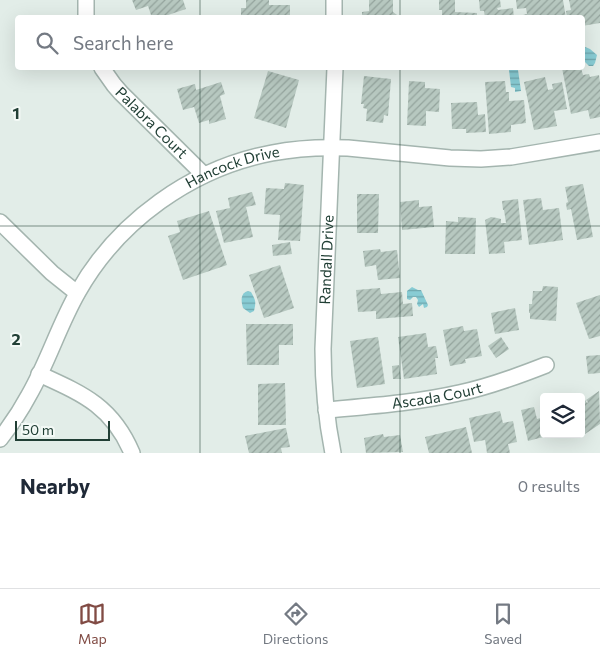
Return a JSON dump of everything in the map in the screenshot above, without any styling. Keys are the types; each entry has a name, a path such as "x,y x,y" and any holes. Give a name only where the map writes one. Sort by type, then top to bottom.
{"street":[{"path":"86,0 86,15"},
{"path":"334,0 334,15"},
{"name":"Palabra Court","path":"103,70 121,93 204,175"},
{"name":"Randall Drive","path":"332,453 323,381 323,349 335,70"},
{"name":"Hancock Drive","path":"0,439 30,394 77,293 96,264 116,240 153,206 204,175 243,160 302,148 332,147 481,159 511,157 600,142"},
{"path":"0,222 52,273 77,293"},
{"name":"Ascada Court","path":"326,410 458,394 490,386 546,365"},
{"path":"39,374 77,391 97,405 115,423 132,453"}],"water":[{"path":"585,47 597,55 593,66 589,66 585,62"},
{"path":"509,70 518,70 521,91 515,92 515,88 511,87"},
{"path":"412,287 421,290 428,305 427,307 424,308 423,304 419,307 416,297 410,300 407,299 407,291"},
{"path":"248,291 251,292 255,302 254,311 250,313 243,308 242,303 242,295"}],"building":[{"path":"132,0 183,0 186,9 168,15 151,15 148,6 136,10"},
{"path":"246,0 269,0 269,5 290,5 290,15 241,15 241,8 246,8"},
{"path":"369,0 393,0 393,12 397,15 362,15 362,12 369,11"},
{"path":"439,0 455,0 455,12 477,13 477,15 442,15 442,10 439,10"},
{"path":"479,0 500,0 501,7 497,8 498,10 513,8 514,15 485,15 484,11 480,11"},
{"path":"516,0 563,0 566,15 523,15 527,14 526,8 517,9"},
{"path":"569,0 600,0 600,23 585,26 585,15 567,15 566,11 571,10"},
{"path":"562,70 582,70 583,75 589,74 590,77 599,75 600,117 590,119 588,110 571,114"},
{"path":"268,71 299,80 286,128 254,118"},
{"path":"364,76 391,79 388,116 384,115 383,123 366,121 367,109 363,108 364,104 361,104"},
{"path":"545,77 548,90 553,89 552,84 562,82 567,109 554,111 557,126 534,130 524,82"},
{"path":"409,81 425,82 425,88 440,89 439,112 426,111 426,126 407,125"},
{"path":"505,81 506,92 509,92 509,101 524,100 526,123 511,125 511,132 489,134 485,82"},
{"path":"221,82 225,94 220,96 226,119 209,124 209,120 199,123 194,107 183,110 177,89 195,84 196,90"},
{"path":"477,102 478,115 485,114 486,132 466,133 466,129 452,129 451,103"},
{"path":"285,183 304,185 300,241 278,240 280,215 264,214 266,188 284,189"},
{"path":"583,184 593,237 577,240 571,209 567,210 566,203 568,202 565,187"},
{"path":"252,192 256,205 246,207 253,237 224,243 216,211 230,208 228,198"},
{"path":"357,194 379,194 378,233 357,233"},
{"path":"541,198 543,210 559,208 563,240 529,245 523,200"},
{"path":"518,199 522,240 504,242 505,253 489,254 485,220 491,217 501,219 501,223 506,223 502,201"},
{"path":"419,200 419,207 432,206 434,227 402,230 400,202"},
{"path":"209,211 227,265 183,280 168,236 180,232 177,221"},
{"path":"458,217 476,218 475,254 445,254 446,221 458,222"},
{"path":"290,242 292,254 273,256 272,245"},
{"path":"380,249 381,252 397,250 400,278 378,280 376,265 365,267 363,251"},
{"path":"280,265 294,308 264,318 249,275"},
{"path":"543,286 558,287 556,321 530,319 529,304 532,304 533,291 542,291"},
{"path":"380,288 381,294 402,292 403,304 412,303 413,316 376,319 376,311 358,312 356,290"},
{"path":"600,295 600,336 589,339 576,303"},
{"path":"515,308 519,330 495,334 491,313"},
{"path":"246,324 293,324 293,345 279,345 279,365 247,365"},
{"path":"463,326 464,331 477,329 482,356 465,359 466,363 450,366 443,330"},
{"path":"426,333 428,347 436,346 438,358 435,358 437,374 404,379 398,337"},
{"path":"378,337 385,384 357,388 350,341"},
{"path":"501,337 509,349 496,358 488,346"},
{"path":"600,355 600,373 588,374 586,356"},
{"path":"399,365 401,379 393,379 392,366"},
{"path":"285,383 286,425 258,425 258,384"},
{"path":"599,391 600,424 585,434 585,400 588,402 586,400"},
{"path":"534,407 537,419 540,418 540,438 528,441 521,410"},
{"path":"500,411 503,423 513,421 517,442 508,444 510,453 487,453 485,440 474,442 469,418"},
{"path":"466,427 472,453 429,453 425,437"},
{"path":"286,428 290,447 281,448 282,453 249,453 245,436"},
{"path":"383,434 384,437 400,435 403,452 366,453 364,438"}]}
